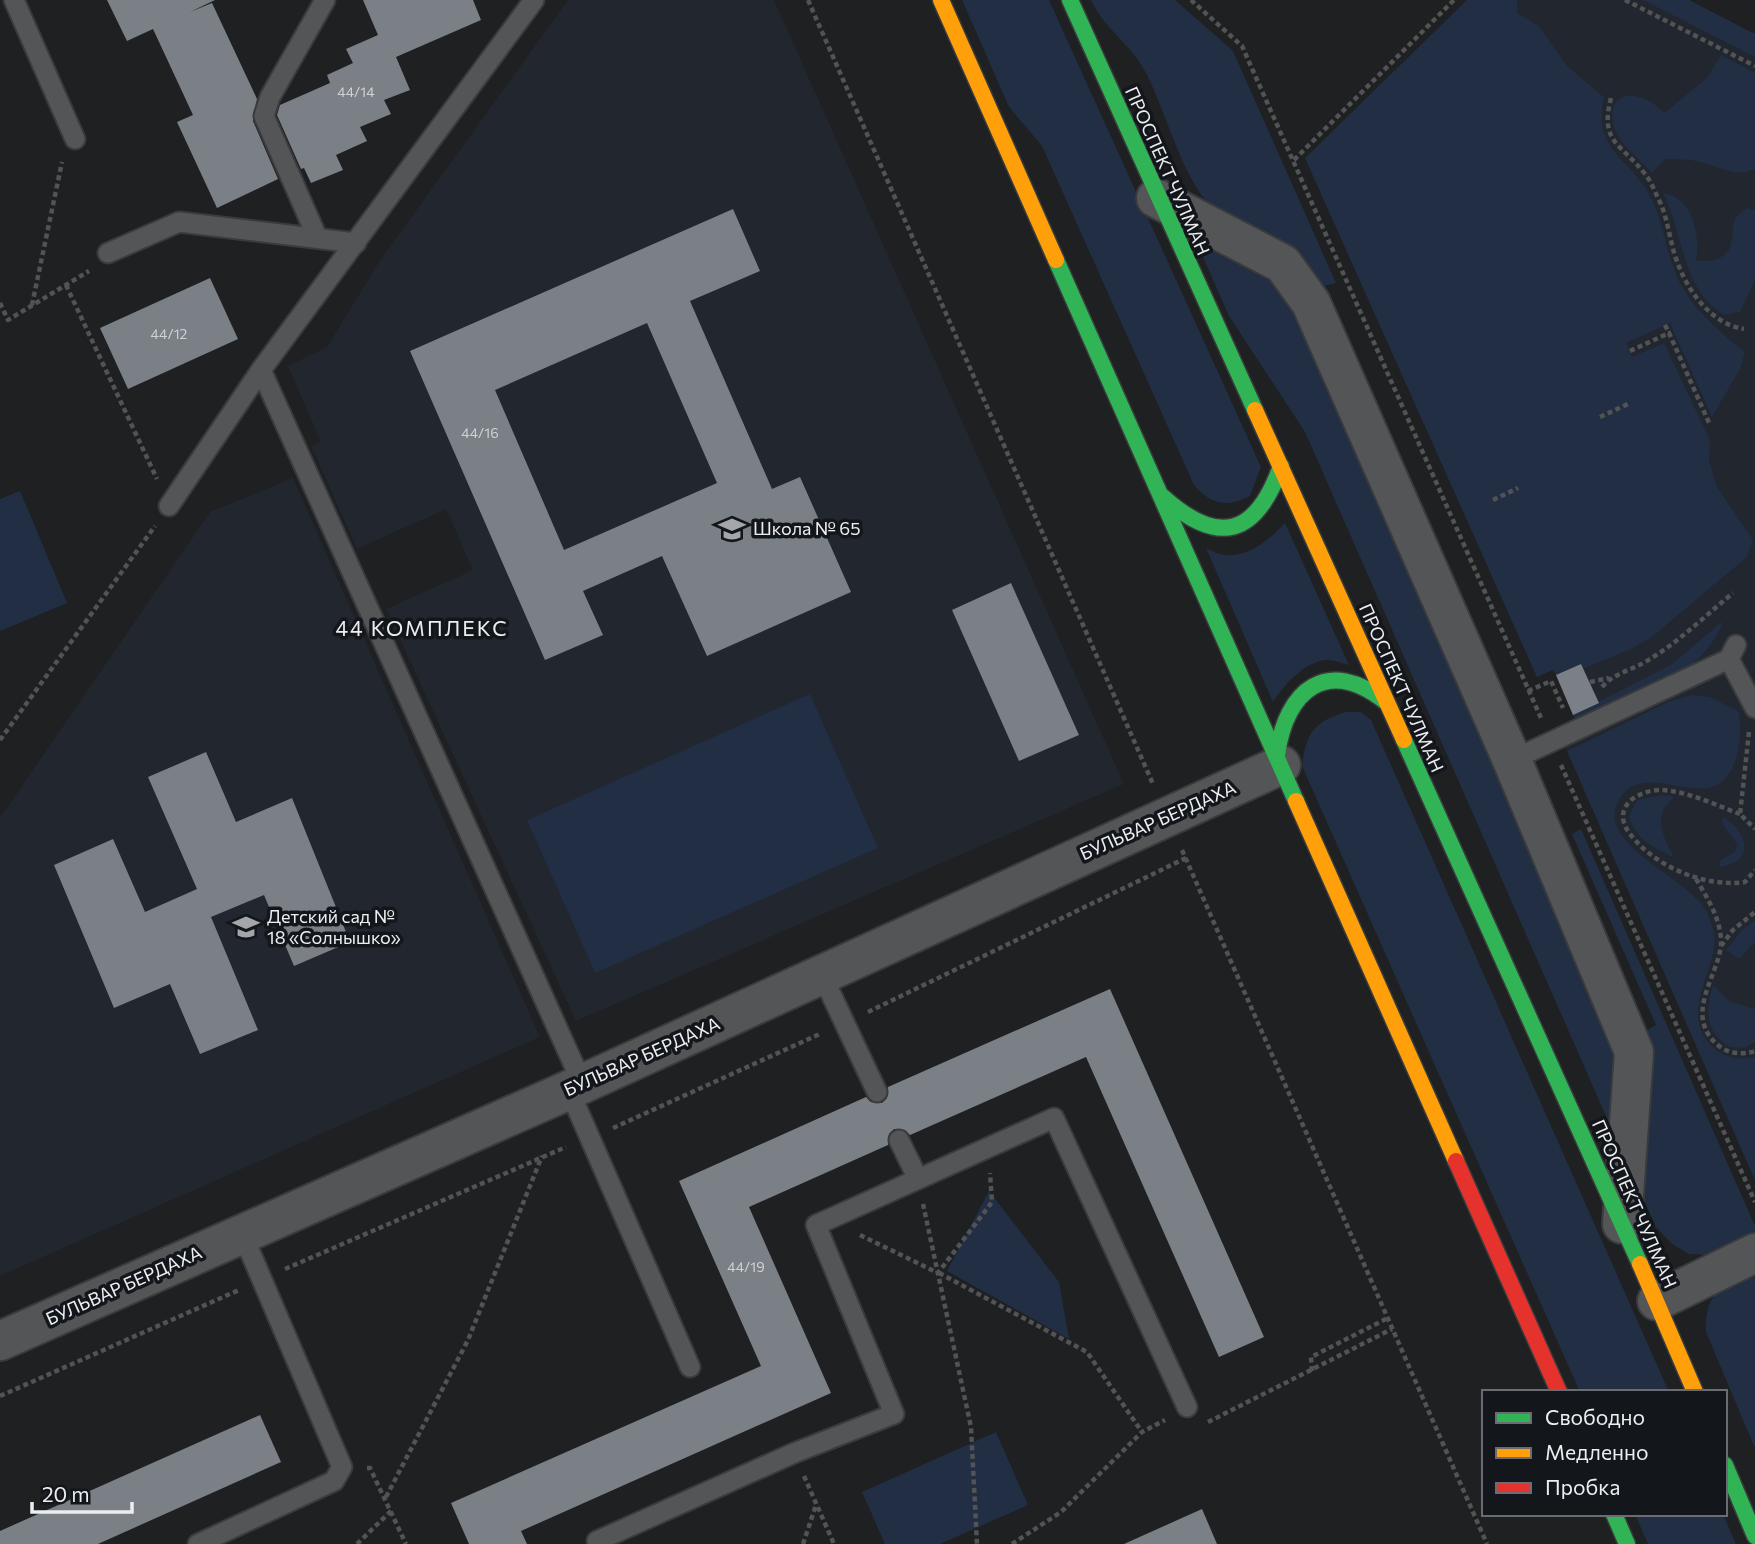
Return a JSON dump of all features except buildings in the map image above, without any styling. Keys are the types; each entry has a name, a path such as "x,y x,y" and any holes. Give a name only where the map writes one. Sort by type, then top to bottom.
{"main road":[{"path":"941,0 1558,1390"},
{"name":"ПРОСПЕКТ ЧУЛМАН","path":"1070,0 1156,198 1281,466 1657,1301 1694,1390"},
{"path":"1160,493 1180,514 1206,528 1233,528 1250,522 1264,508 1274,491 1281,466"},
{"path":"1279,760 1283,719 1305,691 1320,684 1356,681 1386,702"},
{"path":"1727,1470 1755,1536"},
{"path":"1615,1516 1627,1544"}],"street":[{"path":"1156,198 1283,264 1311,303 1512,761 1634,1052 1622,1223"},
{"name":"БУЛЬВАР БЕРДАХА","path":"0,1341 822,975 1168,816 1279,760"},
{"path":"1657,1301 1755,1253"}],"lane":[{"path":"14,0 75,139"},
{"path":"317,237 264,116 270,97 326,0"},
{"path":"169,506 261,370 534,0"},
{"path":"108,253 179,222 356,243"},
{"path":"261,370 576,1086 690,1367"},
{"path":"1512,761 1549,736 1733,652 1754,706"},
{"path":"822,975 877,1092"},
{"path":"598,1544 597,1542 794,1453 894,1414 816,1225 1054,1118 1187,1407"},
{"path":"899,1140 918,1179"},
{"path":"198,1544 334,1481 342,1467 242,1233"}],"path":[{"path":"808,0 1488,1544"},
{"path":"1191,0 1242,46 1755,1202"},
{"path":"1293,160 1454,0"},
{"path":"1625,0 1755,66"},
{"path":"1611,98 1606,117 1609,133 1617,148 1647,175 1666,213 1678,264 1694,294 1716,319 1729,326 1744,329"},
{"path":"32,305 66,147 75,139"},
{"path":"0,303 8,320 107,260 108,253"},
{"path":"0,740 169,506 66,285"},
{"path":"1665,325 1710,425"},
{"path":"1630,351 1669,333"},
{"path":"1600,417 1630,403"},
{"path":"1493,500 1518,488"},
{"path":"1590,682 1609,678 1647,661 1667,648 1733,593"},
{"path":"1595,696 1609,678"},
{"path":"1528,691 1551,681 1567,719 1549,736"},
{"path":"1558,697 1564,694"},
{"path":"1740,814 1754,706"},
{"path":"1755,829 1740,814 1688,794 1662,790 1639,793 1628,801 1623,815 1627,830 1647,851 1696,879 1727,885 1745,882 1755,870"},
{"path":"1696,879 1713,908 1721,946"},
{"path":"1755,912 1733,930 1721,946 1705,988 1703,1010 1707,1030 1712,1039 1728,1052 1755,1051"},
{"path":"938,1273 992,1202 988,1148"},
{"path":"386,1497 468,1340 543,1155"},
{"path":"918,1179 971,1427 977,1544"},
{"path":"828,1220 938,1273 1087,1352 1142,1432"},
{"path":"1312,1371 1311,1357 1388,1318"},
{"path":"1012,1544 1062,1512 1142,1432 1187,1407 1205,1424 1392,1329"},
{"path":"794,1453 834,1544"},
{"path":"342,1467 370,1468 406,1544"},
{"path":"803,1544 816,1504"},
{"path":"357,1544 392,1510"}],"shaded area":[{"name":"Школа № 65","path":"568,0 774,0 1124,784 576,1021 386,609 473,570 446,509 357,549 311,446 321,442 288,366 327,347 379,262"},
{"path":"962,0 1049,0 1261,467 1250,496 1234,502 1220,503 1207,497 1194,485 1042,146 1009,107"},
{"path":"1091,0 1175,0 1233,51 1336,283 1316,288 1216,213 1203,198 1184,164 1146,73 1103,20"},
{"path":"1467,0 1689,0 1755,34 1755,1157 1746,1161 1558,731 1576,722 1564,694 1553,670 1537,677 1305,158"},
{"path":"1467,0 1517,0 1517,13 1539,26 1567,66 1604,97 1603,129 1614,151 1649,194 1685,292 1723,334 1745,352 1740,369 1712,417 1670,323 1626,343 1632,357 1664,343 1710,440 1709,460 1717,487 1753,540 1747,557 1652,637 1583,669 1581,664 1556,675 1553,670 1537,677 1305,158"},
{"path":"1643,0 1689,0 1755,34 1755,57"},
{"path":"1721,55 1755,73 1755,169 1734,172 1696,161 1665,159 1652,173 1619,138 1612,118 1613,108 1625,97 1634,96 1644,98 1664,113 1707,78"},
{"path":"1663,193 1682,202 1693,219 1697,240 1696,260 1700,261 1715,260 1724,255 1730,247 1734,221 1747,208 1755,210 1755,280 1740,312 1724,315 1699,291 1685,260"},
{"path":"1204,238 1267,270 1284,292 1624,1048 1613,1132 1305,432 1229,316 1196,241"},
{"name":"Детский сад № 18 «Солнышко»","path":"293,478 540,1037 0,1276 0,818 210,512"},
{"path":"20,491 67,603 0,631 0,499"},
{"path":"1285,523 1349,665 1326,660 1310,665 1289,682 1273,702 1206,548 1228,555 1249,551 1268,539"},
{"path":"1723,621 1713,641 1699,658 1681,673 1641,696 1577,723 1573,715 1672,664"},
{"path":"810,694 878,848 595,973 527,820"},
{"path":"1692,695 1710,697 1738,711 1739,747 1726,778 1713,787 1697,789 1661,783 1645,783 1630,788 1618,802 1615,818 1620,833 1633,848 1685,888 1708,914 1715,940 1700,996 1699,1024 1704,1037 1719,1052 1734,1058 1755,1057 1755,1180 1567,751 1670,701"},
{"path":"1346,712 1361,712 1371,720 1668,1390 1579,1390 1302,766 1306,745 1313,730"},
{"path":"1661,795 1675,797 1663,811 1661,818 1663,833 1674,857 1640,837 1629,816 1637,800"},
{"path":"1723,817 1739,831 1745,846 1739,859 1720,867 1719,861 1735,852 1737,844 1722,823"},
{"path":"1581,829 1755,1226 1755,1235 1709,1255 1689,1254 1672,1244 1656,1227 1638,1187 1641,1034 1656,1025 1572,834"},
{"path":"1755,921 1755,942 1739,959 1726,950 1743,929"},
{"path":"1713,985 1729,1001 1755,1009 1755,1042 1744,1048 1730,1047 1716,1035 1708,1012"},
{"path":"989,1191 1059,1282 1069,1339 947,1271"},
{"path":"1755,1270 1754,1446 1706,1332 1706,1318 1712,1299 1718,1292 1734,1280"},
{"path":"996,1432 1028,1505 940,1544 885,1544 862,1492"},
{"path":"1636,1516 1724,1516 1736,1544 1648,1544"}],"traffic: fast":[{"path":"1070,0 1255,410"},
{"path":"1056,260 1296,801"},
{"path":"1163,497 1183,513 1202,523 1218,528 1234,526 1247,520 1260,507 1281,466"},
{"path":"1277,755 1290,712 1300,697 1313,686 1328,681 1346,682 1365,688 1386,702"},
{"path":"1404,740 1640,1264"},
{"path":"1727,1470 1755,1536"},
{"path":"1615,1516 1627,1544"}],"traffic: slow":[{"path":"941,0 1056,260"},
{"path":"1255,410 1404,740"},
{"path":"1296,801 1456,1161"},
{"path":"1640,1264 1694,1390"}],"traffic: jam":[{"path":"1456,1161 1558,1390"}],"place":[{"name":"Школа № 65","path":"732,529"},
{"name":"Детский сад № 18 «Солнышко»","path":"246,927"}],"district":[{"name":"44 КОМПЛЕКС","path":"422,629"}]}
